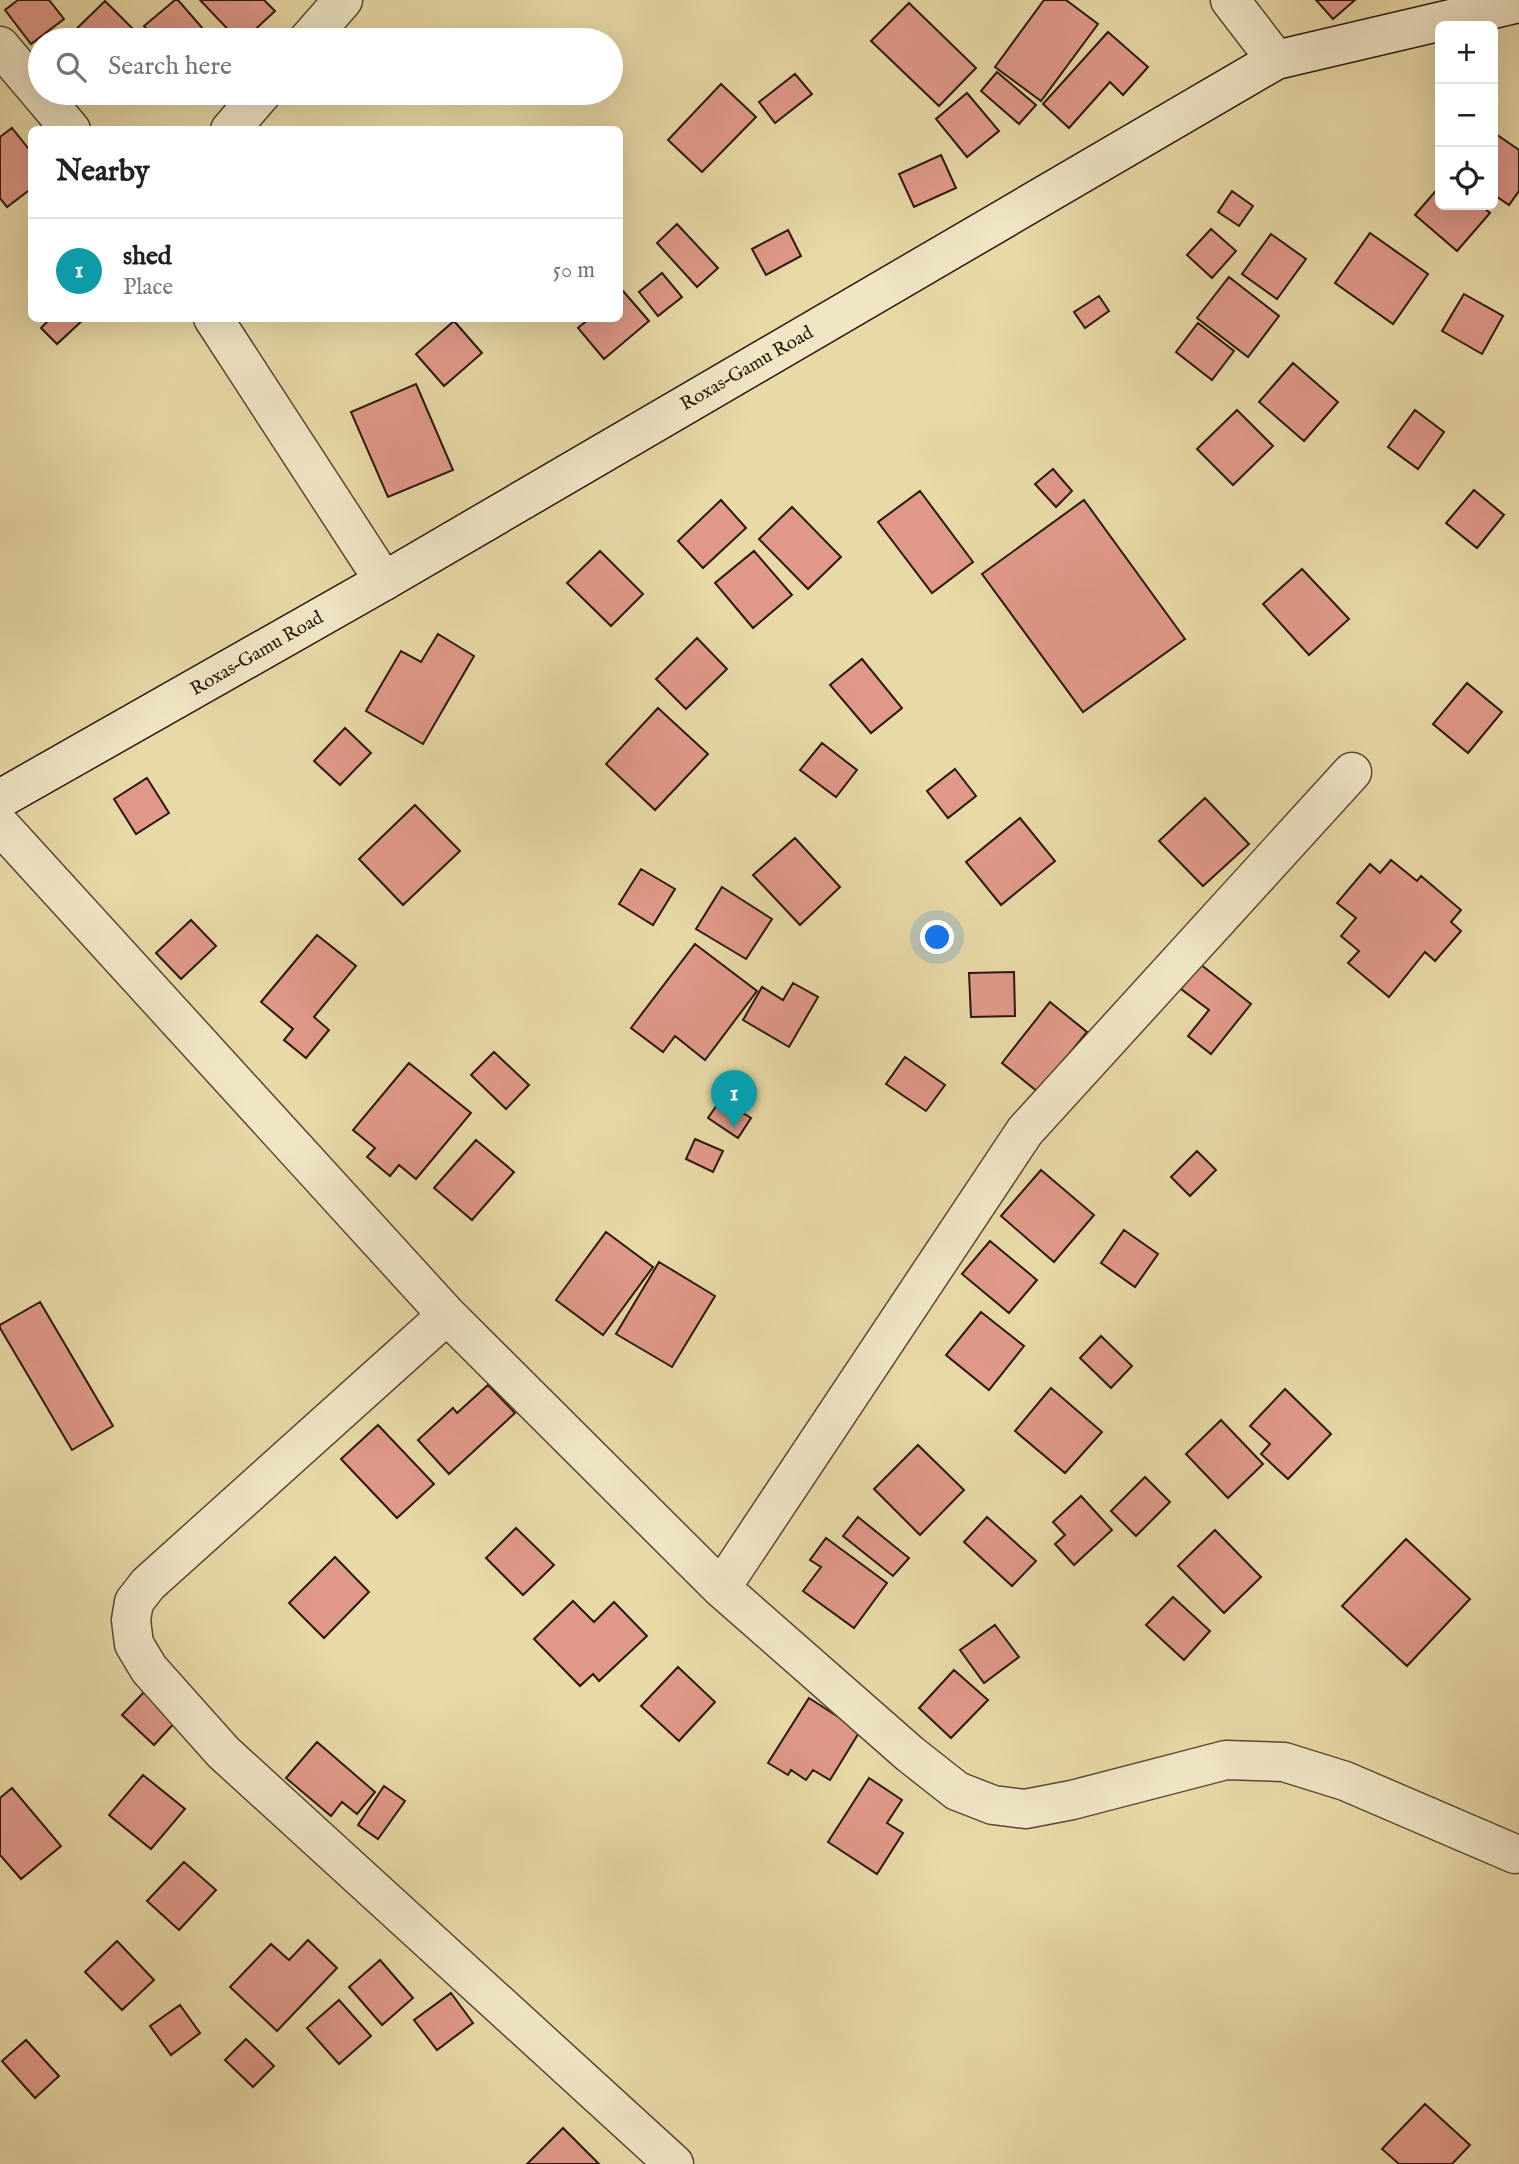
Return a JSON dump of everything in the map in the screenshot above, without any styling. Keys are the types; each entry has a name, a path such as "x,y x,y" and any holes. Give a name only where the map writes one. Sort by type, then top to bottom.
{"street":[{"path":"318,28 343,0"},
{"path":"1230,0 1276,61"},
{"name":"Roxas–Gamu Road","path":"0,799 384,581 1276,61 1519,4"},
{"path":"0,46 28,79"},
{"path":"50,105 68,126"},
{"path":"233,126 252,105"},
{"path":"216,322 384,581"},
{"path":"721,1588 1025,1131 1352,772"},
{"path":"0,825 447,1315 721,1588 910,1754 957,1791 993,1805 1026,1809 1072,1800 1226,1760 1284,1762 1345,1781 1515,1854"},
{"path":"447,1315 148,1584 134,1602 131,1620 134,1644 149,1669 223,1752 674,2164"}],"building":[{"path":"18,0 49,0 64,19 52,28 28,28 28,40 5,10"},
{"path":"178,0 202,28 146,28 144,26"},
{"path":"200,0 264,0 275,11 257,28 227,28"},
{"path":"1044,0 1066,0 1098,24 1041,101 995,67"},
{"path":"1316,0 1355,0 1333,19"},
{"path":"105,1 132,28 77,28"},
{"path":"909,3 976,68 939,106 871,41"},
{"path":"1108,32 1148,67 1123,95 1110,82 1069,128 1043,104"},
{"path":"997,72 1036,105 1019,124 981,91"},
{"path":"795,74 812,94 775,123 759,102"},
{"path":"721,84 756,117 702,172 668,140"},
{"path":"967,93 999,131 967,157 936,119"},
{"path":"12,128 28,148 28,191 7,207 0,198 0,137"},
{"path":"1498,135 1519,150 1519,191 1509,205 1498,197"},
{"path":"941,155 956,188 914,207 899,174"},
{"path":"1232,191 1253,206 1239,226 1218,212"},
{"path":"1435,192 1435,210 1486,210 1490,213 1457,251 1415,215"},
{"path":"677,224 718,268 697,287 657,243"},
{"path":"1211,229 1236,251 1212,278 1187,255"},
{"path":"788,230 801,256 766,275 752,249"},
{"path":"1370,233 1428,274 1393,324 1335,283"},
{"path":"1271,234 1306,259 1277,299 1242,274"},
{"path":"662,273 682,297 658,316 639,292"},
{"path":"1229,277 1279,316 1248,357 1197,318"},
{"path":"623,291 649,321 604,359 578,328 585,322 623,322"},
{"path":"1464,294 1503,316 1482,354 1442,331"},
{"path":"1099,296 1109,311 1085,328 1074,312"},
{"path":"47,322 81,322 57,344 41,328"},
{"path":"453,322 482,353 444,386 416,354"},
{"path":"1198,323 1234,351 1212,380 1176,352"},
{"path":"1293,363 1338,402 1304,441 1259,402"},
{"path":"416,384 453,470 388,497 351,412"},
{"path":"1237,410 1273,446 1233,485 1197,449"},
{"path":"1415,410 1444,432 1418,469 1388,447"},
{"path":"1053,469 1072,491 1056,507 1035,484"},
{"path":"1474,490 1504,515 1477,548 1446,523"},
{"path":"920,491 973,562 932,593 878,522"},
{"path":"721,500 746,528 703,568 678,541"},
{"path":"1084,500 1185,639 1083,712 982,574"},
{"path":"792,507 841,557 808,589 759,539"},
{"path":"600,551 643,594 611,626 567,583"},
{"path":"754,551 792,595 753,628 715,583"},
{"path":"1302,569 1349,619 1309,655 1263,604"},
{"path":"438,634 474,656 423,744 366,711 401,651 421,662"},
{"path":"697,638 727,669 686,709 656,679"},
{"path":"862,659 902,708 871,733 830,685"},
{"path":"1467,683 1502,712 1468,753 1433,724"},
{"path":"658,708 708,754 655,810 606,764"},
{"path":"345,728 371,753 340,785 314,761"},
{"path":"822,743 857,770 836,797 800,770"},
{"path":"955,769 976,796 948,818 927,791"},
{"path":"147,778 169,813 136,834 114,799"},
{"path":"1205,798 1249,844 1203,886 1159,841"},
{"path":"415,805 460,851 403,905 359,859"},
{"path":"1020,818 1055,861 1001,905 966,862"},
{"path":"795,838 840,887 800,925 753,875"},
{"path":"1391,860 1417,881 1421,876 1461,910 1451,922 1461,931 1435,961 1425,952 1389,997 1348,963 1359,951 1341,936 1356,918 1337,903 1370,864 1380,873"},
{"path":"641,869 675,889 653,925 619,904"},
{"path":"722,887 772,919 746,959 696,929"},
{"path":"191,920 216,946 181,979 156,953"},
{"path":"317,935 356,966 314,1017 329,1030 306,1058 284,1040 293,1029 261,1002"},
{"path":"695,944 757,991 705,1060 675,1036 663,1052 631,1028"},
{"path":"1200,964 1251,1004 1211,1054 1188,1036 1209,1010 1181,989"},
{"path":"1014,972 1015,1016 971,1017 969,973"},
{"path":"793,983 818,997 789,1047 743,1020 762,987 783,1000"},
{"path":"1050,1002 1087,1032 1038,1092 1002,1063"},
{"path":"494,1052 529,1085 506,1109 471,1075"},
{"path":"905,1057 945,1085 926,1111 886,1084"},
{"path":"409,1063 471,1113 416,1179 399,1165 390,1176 367,1157 375,1148 353,1130"},
{"path":"721,1099 751,1118 738,1138 708,1118"},
{"path":"695,1139 723,1151 713,1172 686,1159"},
{"path":"476,1140 514,1172 472,1220 434,1188"},
{"path":"1197,1151 1216,1170 1190,1196 1171,1177"},
{"path":"1041,1170 1094,1215 1054,1262 1001,1216"},
{"path":"1124,1230 1158,1254 1135,1287 1101,1263"},
{"path":"606,1232 653,1267 603,1335 556,1300"},
{"path":"990,1241 1037,1280 1009,1313 962,1274"},
{"path":"659,1262 715,1296 672,1367 616,1334"},
{"path":"40,1302 113,1426 72,1450 0,1328 0,1325"},
{"path":"981,1312 1024,1346 989,1390 946,1355"},
{"path":"1101,1336 1132,1366 1111,1388 1080,1358"},
{"path":"488,1385 515,1413 449,1474 418,1440 453,1408 457,1413"},
{"path":"1051,1388 1102,1432 1065,1473 1015,1431"},
{"path":"1285,1389 1331,1434 1288,1479 1261,1454 1270,1444 1250,1426"},
{"path":"1221,1420 1263,1464 1228,1498 1186,1454"},
{"path":"378,1425 434,1484 397,1518 341,1459"},
{"path":"918,1445 964,1490 920,1535 874,1489"},
{"path":"1145,1477 1170,1502 1136,1536 1111,1511"},
{"path":"1081,1496 1112,1530 1074,1565 1055,1544 1065,1535 1053,1522"},
{"path":"858,1517 909,1558 893,1576 843,1536"},
{"path":"987,1517 1036,1561 1012,1586 964,1542"},
{"path":"516,1528 554,1565 523,1595 486,1558"},
{"path":"1215,1530 1261,1577 1224,1613 1178,1566"},
{"path":"826,1538 887,1583 854,1628 803,1591 821,1567 810,1560"},
{"path":"1406,1539 1470,1599 1407,1666 1342,1606"},
{"path":"335,1557 369,1592 324,1638 289,1603"},
{"path":"1173,1597 1210,1631 1184,1660 1146,1625"},
{"path":"573,1601 594,1622 614,1602 647,1636 599,1681 593,1674 580,1686 534,1639"},
{"path":"995,1625 1019,1657 984,1683 960,1650"},
{"path":"678,1667 715,1702 679,1741 641,1706"},
{"path":"954,1670 988,1700 951,1738 919,1708"},
{"path":"147,1689 179,1718 154,1745 122,1715"},
{"path":"809,1698 860,1731 830,1780 813,1770 806,1780 791,1770 788,1775 768,1763"},
{"path":"317,1742 375,1792 357,1814 342,1802 331,1816 286,1778"},
{"path":"143,1775 185,1809 151,1849 109,1815"},
{"path":"869,1778 902,1800 887,1823 903,1833 877,1874 828,1842"},
{"path":"384,1786 405,1801 378,1839 358,1825"},
{"path":"12,1788 61,1846 21,1879 0,1855 0,1798"},
{"path":"184,1862 216,1890 179,1930 147,1901"},
{"path":"308,1940 337,1968 277,2031 230,1987 271,1944 289,1960"},
{"path":"117,1941 154,1980 122,2010 85,1972"},
{"path":"380,1960 413,1998 382,2025 349,1987"},
{"path":"451,1993 473,2023 437,2050 414,2020"},
{"path":"339,2000 371,2036 339,2064 307,2028"},
{"path":"180,2005 200,2033 171,2055 150,2026"},
{"path":"246,2039 274,2066 253,2087 225,2060"},
{"path":"26,2040 59,2076 35,2098 2,2061"},
{"path":"1425,2104 1470,2145 1452,2164 1399,2164 1382,2149"},
{"path":"563,2128 599,2164 527,2164"}],"place":[{"name":"shed","path":"734,1128"}]}
